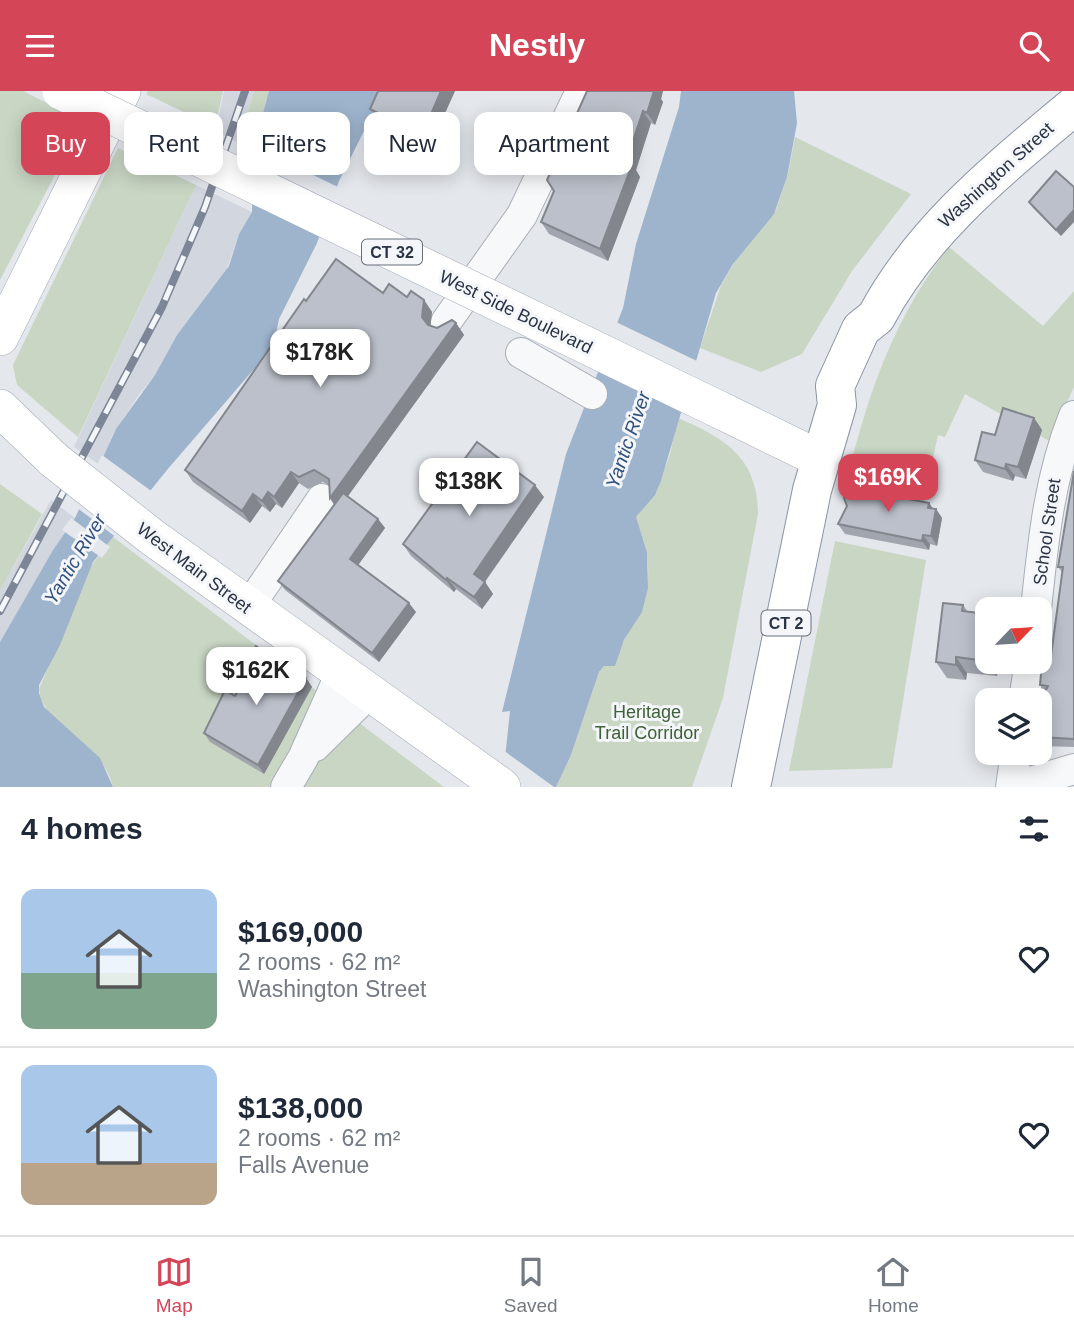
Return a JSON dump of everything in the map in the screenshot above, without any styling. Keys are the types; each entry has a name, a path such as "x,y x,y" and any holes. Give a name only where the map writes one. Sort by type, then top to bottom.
{"highway":[{"name":"Washington Street","path":"751,787 820,459 837,405 834,392 837,379 861,329 876,317 932,233 985,181 1074,106"}],"main road":[{"name":"West Side Boulevard","path":"61,91 820,459"},
{"path":"0,337 122,91"},
{"name":"West Main Street","path":"0,408 54,460 152,537 502,787"}],"street":[{"path":"446,322 522,215 581,91"},
{"path":"521,353 592,394"},
{"name":"School Street","path":"1038,597 1049,503 1057,464 1074,417"},
{"path":"248,608 322,499"},
{"path":"286,787 355,682"},
{"path":"1015,765 1013,787 1074,769"}],"shaded area":[{"path":"224,91 254,91 248,112 237,112 237,142 223,135 223,112 220,112"},
{"path":"196,185 252,212 239,234 226,271 177,335 155,375 112,436 101,466 74,447"},
{"path":"51,500 75,518 53,550 0,642 0,591"}],"green space":[{"path":"0,91 23,91 65,112 21,112 21,175 55,175 0,280"},
{"path":"148,91 223,91 218,112 184,112 146,94"},
{"path":"254,91 269,91 263,112 248,112"},
{"path":"795,137 911,194 852,271 802,354 761,372 700,348 721,285 741,252 776,210 788,174"},
{"path":"118,148 124,151 124,175 175,175 196,185 78,437 17,385 13,365 105,175 110,175 110,165"},
{"path":"949,247 1043,326 1074,291 1074,387 1049,441 965,394 945,437 938,435 923,504 845,490 862,425 883,363 912,303"},
{"name":"Heritage Trail Corridor","path":"678,418 710,433 735,452 752,478 756,494 758,514 723,698 692,787 556,787 571,755 599,672 604,666 611,666 614,662 645,598 648,579 647,554 636,517 657,491 670,454"},
{"path":"0,484 42,514 0,591"},
{"path":"113,537 444,787 113,787 107,771 97,757 51,714 39,689 91,566"},
{"path":"835,541 926,560 892,768 789,771"}],"water":[{"path":"269,91 384,91 374,112 364,112 364,131 350,159 350,112 263,112"},
{"name":"Yantic River","path":"681,91 794,91 797,123 787,177 774,214 733,264 716,293 661,481 655,495 636,517 647,552 648,588 642,612 624,640 615,666 604,666 599,672 571,755 556,787 488,787 505,758 510,711 502,712 566,454 623,308 636,244 679,107"},
{"name":"Yantic River","path":"253,175 342,175 317,243 279,319 273,347 167,470 93,562 60,645 39,685 44,707 100,758 113,787 0,787 0,642 53,550 75,518 116,429 155,375 177,335 229,266 239,234 252,212"}],"pier":[{"path":"250,175 313,175 340,188 322,237 249,202"},
{"path":"614,321 699,362 683,412 594,369"},
{"path":"102,455 154,493 117,538 76,507"},
{"path":"71,518 110,547 102,558 62,530"},
{"path":"503,750 554,787 485,787"}],"building":[{"path":"378,91 441,91 432,112 376,112 370,109"},
{"path":"587,91 654,91 647,113 643,111 633,141 633,112 578,112"},
{"path":"1056,171 1074,187 1074,210 1056,230 1029,202"},
{"path":"549,175 628,175 600,249 541,222 554,191 547,180"},
{"path":"336,259 383,293 389,284 407,297 411,291 424,300 422,317 428,325 437,328 452,320 456,323 330,498 329,479 314,470 299,477 291,472 274,497 268,492 262,501 253,494 242,511 185,470 304,299 306,301"},
{"path":"1003,408 1034,418 1018,467 1006,464 1005,469 975,460 982,432 995,435"},
{"path":"477,442 535,485 474,574 485,582 474,597 447,578 446,580 403,544"},
{"path":"1074,471 1074,739 1052,738 1052,688 1040,685 1041,674 1052,674 1052,648 1063,567 1058,567"},
{"path":"846,487 929,503 928,508 936,509 931,536 923,535 922,541 838,524 847,506 844,498"},
{"path":"343,493 378,519 350,559 409,603 372,653 278,581"},
{"path":"943,603 963,605 962,611 975,613 975,660 956,657 956,665 936,662"},
{"path":"256,646 306,678 258,765 204,733 225,690 235,696 253,666 246,662"}],"railway":[{"path":"0,611 162,307 205,207 245,91"}]}
